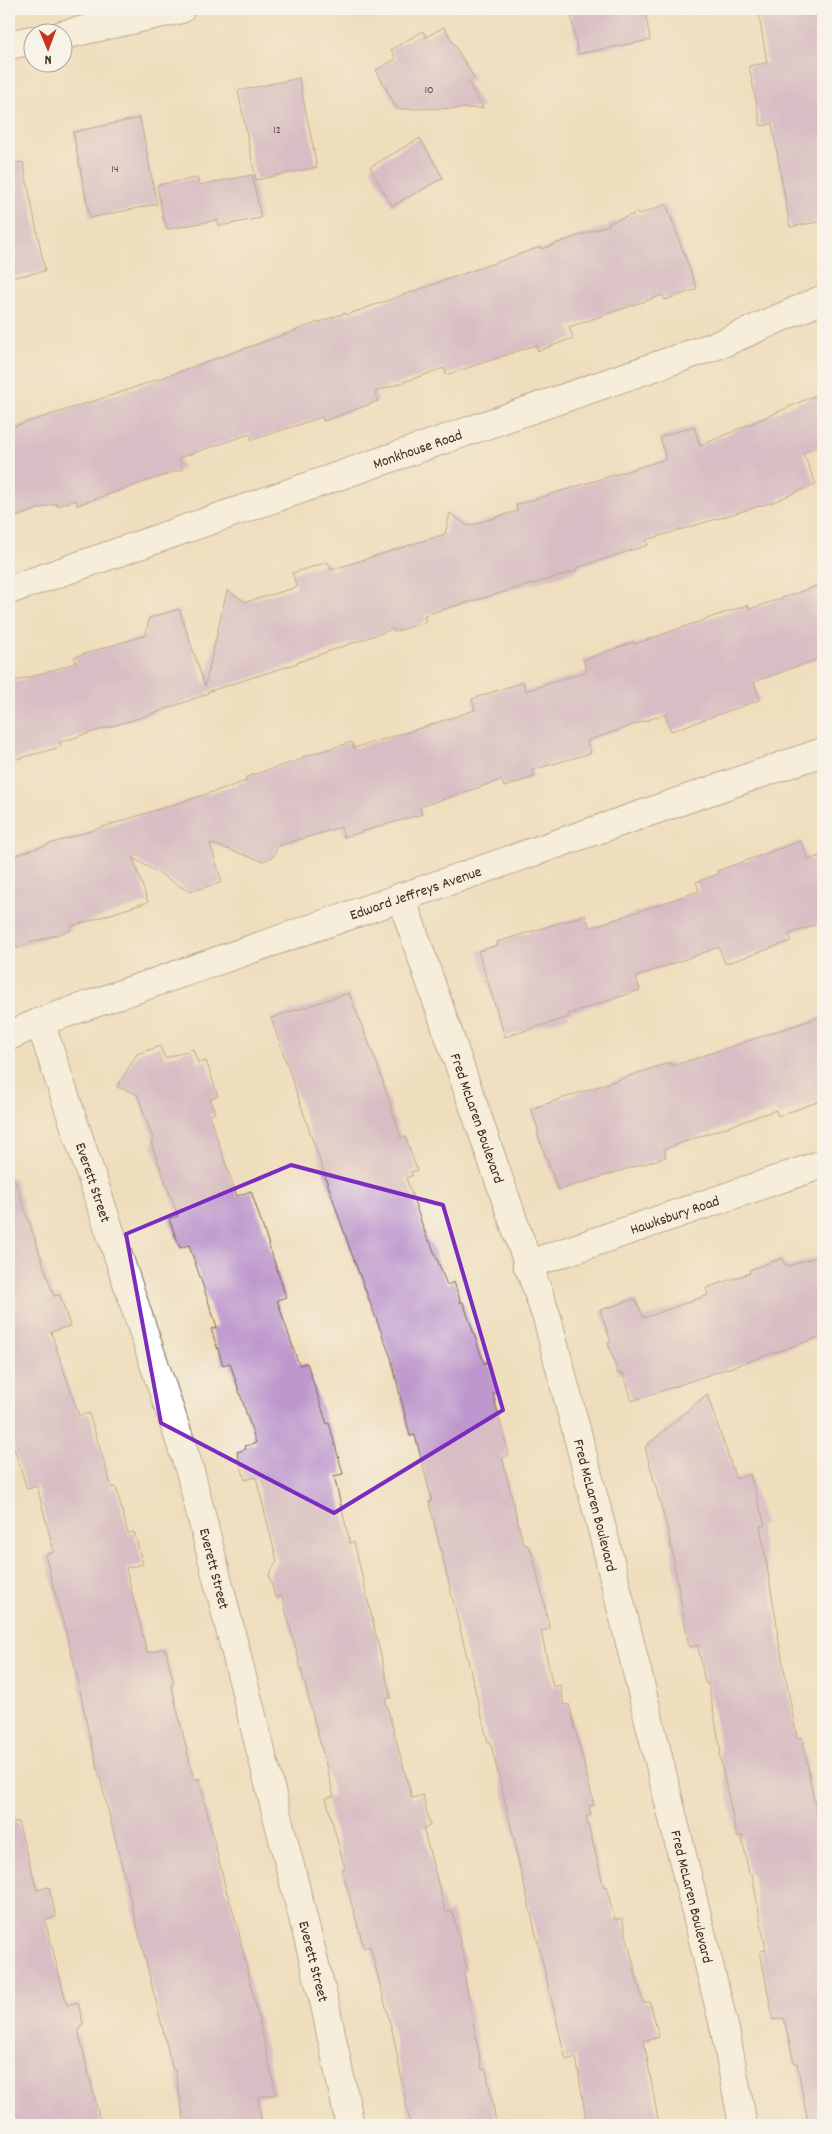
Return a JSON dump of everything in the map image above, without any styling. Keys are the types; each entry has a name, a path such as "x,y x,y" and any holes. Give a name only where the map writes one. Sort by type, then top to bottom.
{"street":[{"path":"76,25 181,9"},
{"path":"9,45 22,42"},
{"name":"Monkhouse Road","path":"9,590 723,343 823,299"},
{"name":"Edward Jeffreys Avenue","path":"9,1036 40,1022 823,752"},
{"name":"Fred McLaren Boulevard","path":"401,897 527,1265 547,1318 602,1528 725,2030 743,2125"},
{"name":"Everett Street","path":"40,1022 190,1471 325,2005 350,2125"},
{"name":"Hawksbury Road","path":"527,1265 823,1164"}],"highlighted area":[{"path":"291,1165 443,1205 503,1410 334,1513 161,1423 126,1234"}],"building":[{"path":"570,9 645,9 650,40 578,54"},
{"path":"758,9 815,9 823,50 823,221 790,227 772,124 761,126 749,66 767,63"},
{"path":"444,27 474,78 468,82 483,108 397,109 376,70 396,59 391,50 423,31 426,37"},
{"path":"299,78 317,167 256,180 238,91"},
{"path":"140,118 157,204 90,218 73,132"},
{"path":"420,138 443,178 392,206 370,167"},
{"path":"23,162 45,271 9,278 9,164"},
{"path":"252,175 261,218 219,226 218,220 167,229 157,185 197,178 199,185"},
{"path":"666,204 697,289 665,300 663,295 569,327 573,338 538,351 536,345 446,375 444,368 375,392 378,401 323,421 322,417 252,440 250,434 179,458 183,469 77,505 76,500 57,506 56,503 9,519 9,428 119,393 345,313 346,315 540,247 541,249"},
{"path":"823,392 823,444 803,453 816,484 773,502 646,540 648,545 576,568 577,571 424,615 426,622 394,632 393,629 298,663 207,692 207,694 152,714 60,742 61,747 9,761 9,683 76,663 74,657 146,635 149,618 179,609 205,686 227,590 246,602 297,587 292,573 328,562 331,570 445,534 450,513 468,526 517,511 516,505 666,459 660,437 694,426 700,446"},
{"path":"823,584 823,657 754,682 760,700 671,731 665,714 587,741 591,753 532,770 534,777 504,787 501,780 420,807 422,814 344,837 341,827 278,846 273,857 262,861 210,843 222,882 190,892 133,858 148,902 70,927 71,930 9,950 9,857 247,781 246,777 303,759 302,757 352,742 354,748 475,710 472,699 523,682 526,691 587,671 583,660 748,605 750,609"},
{"path":"801,841 808,860 823,855 823,922 789,934 791,941 725,964 719,947 636,977 640,990 568,1014 569,1017 505,1037 478,951 498,945 497,942 585,915 590,928 699,891 696,882 718,874 717,871"},
{"path":"349,993 377,1064 401,1138 405,1136 417,1170 411,1172 412,1176 406,1178 428,1241 430,1241 447,1285 454,1282 484,1363 489,1362 497,1393 493,1394 509,1455 502,1457 523,1543 532,1552 550,1629 541,1631 553,1687 560,1685 564,1705 569,1704 594,1805 589,1806 591,1815 586,1816 604,1887 606,1886 615,1920 622,1918 643,2003 650,2002 659,2037 644,2041 659,2125 587,2125 576,2057 566,2060 516,1846 490,1741 488,1742 429,1502 432,1501 415,1435 410,1436 391,1358 351,1252 271,1018"},
{"path":"823,1016 823,1100 778,1116 776,1110 664,1149 666,1157 558,1190 537,1133 539,1132 531,1109 671,1062 672,1066"},
{"path":"160,1046 165,1058 193,1049 198,1063 206,1061 218,1096 210,1099 215,1113 209,1115 237,1196 251,1191 286,1297 277,1300 299,1365 307,1363 327,1424 329,1423 343,1474 334,1476 350,1543 354,1542 391,1698 385,1699 412,1798 423,1795 430,1826 423,1828 446,1913 452,1911 467,1969 464,1973 482,2070 486,2069 496,2122 476,2125 410,2125 394,2038 370,1946 364,1948 342,1870 345,1869 326,1798 334,1796 282,1596 275,1597 269,1575 277,1561 256,1477 245,1480 237,1452 246,1449 245,1446 256,1443 230,1363 223,1365 211,1329 217,1327 189,1245 180,1248 169,1219 178,1216 151,1143 154,1142 137,1094 117,1087 137,1054"},
{"path":"14,1177 54,1296 60,1295 70,1326 51,1332 79,1416 89,1413 112,1488 116,1487 128,1533 134,1532 143,1564 126,1568 147,1653 165,1648 174,1683 171,1684 194,1780 199,1778 227,1894 238,1929 276,2094 258,2097 262,2125 185,2125 175,2070 173,2070 88,1730 76,1671 45,1555 54,1552 37,1486 27,1489 9,1432 9,1178"},
{"path":"823,1255 823,1336 632,1401 623,1373 618,1374 608,1343 611,1342 600,1310 635,1299 644,1318 708,1295 706,1288 750,1273 749,1270 782,1258 785,1265 787,1264 788,1266"},
{"path":"707,1394 736,1479 750,1474 765,1525 760,1526 797,1738 802,1737 820,1833 823,1832 823,2122 808,2123 797,2063 794,2063 784,2018 773,2020 760,1951 766,1950 752,1874 749,1874 742,1836 737,1837 719,1753 721,1752 708,1683 705,1683 698,1645 689,1647 669,1535 645,1447"},
{"path":"18,1822 37,1890 49,1887 56,1917 45,1920 67,2005 78,2002 83,2023 78,2030 101,2125 9,2125 9,1823"}]}
